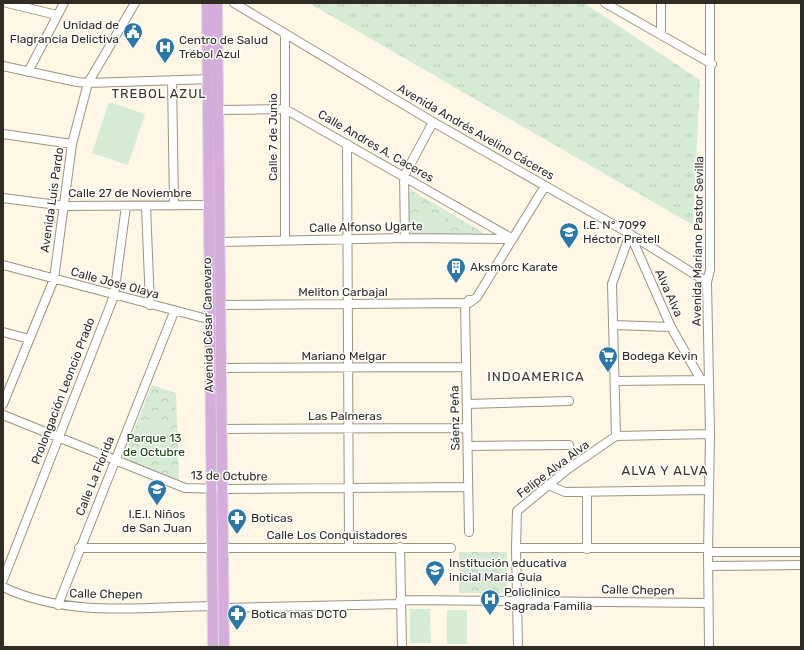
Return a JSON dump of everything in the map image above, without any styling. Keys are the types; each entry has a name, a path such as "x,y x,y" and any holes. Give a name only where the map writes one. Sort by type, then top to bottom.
{"main road":[{"name":"Avenida César Canevaro","path":"208,3 213,79 218,110 220,242 220,305 215,321 211,489 213,647"},
{"name":"Avenida César Canevaro","path":"217,3 209,205 215,321 221,368 224,647"}],"street":[{"path":"7,3 57,15"},
{"path":"28,72 64,3"},
{"name":"Avenida Luis Pardo","path":"3,404 5,392 54,279 65,206 72,144 88,83 135,3"},
{"name":"Avenida Andrés Avelino Cáceres","path":"234,3 433,122 630,234 707,282"},
{"path":"605,3 619,7 661,35 712,64"},
{"path":"661,3 661,35"},
{"name":"Avenida Mariano Pastor Sevilla","path":"709,647 708,550 710,380 707,282 710,270 712,64 710,3"},
{"name":"Calle 7 de Junio","path":"285,34 285,240"},
{"path":"3,66 88,83 213,79"},
{"path":"172,80 174,205"},
{"path":"218,110 285,109"},
{"name":"Calle Andres A. Caceres","path":"285,109 513,239"},
{"path":"405,238 404,176 433,122"},
{"path":"3,134 72,144"},
{"path":"347,144 349,546"},
{"path":"465,304 488,278 545,186"},
{"name":"Calle 27 de Noviembre","path":"3,198 65,206 209,205"},
{"name":"Prolongación Leoncio Prado","path":"3,580 114,296 126,206"},
{"path":"146,206 150,305"},
{"path":"630,234 612,284 616,436 710,434"},
{"name":"Alva Alva","path":"630,234 671,327 701,380"},
{"name":"Calle Alfonso Ugarte","path":"220,242 405,238 513,239"},
{"name":"Calle Jose Olaya","path":"3,265 174,312 215,321"},
{"name":"Meliton Carbajal","path":"220,305 465,304"},
{"name":"Sáenz Peña","path":"465,304 469,532"},
{"name":"Calle La Florida","path":"58,605 79,548 174,312"},
{"path":"614,325 671,327"},
{"path":"3,332 29,339"},
{"name":"Mariano Melgar","path":"221,368 466,367"},
{"path":"615,381 710,380"},
{"path":"467,404 569,401"},
{"name":"13 de Octubre","path":"3,415 184,488 468,487"},
{"name":"Las Palmeras","path":"222,429 467,428"},
{"name":"Felipe Alva Alva","path":"518,647 516,548 517,512 548,485 616,436"},
{"path":"468,446 569,445"},
{"path":"548,485 565,492 709,490"},
{"path":"587,492 587,549"},
{"name":"Calle Los Conquistadores","path":"223,548 349,546 451,548"},
{"path":"400,547 402,647"},
{"path":"79,548 212,548"},
{"path":"516,548 801,552"},
{"path":"708,566 801,565"},
{"name":"Calle Chepen","path":"3,587 36,600 58,605 95,608 212,606"},
{"name":"Calle Chepen","path":"224,608 400,602 517,601 708,603"}],"green space":[{"path":"309,3 584,3 700,80 693,225"},
{"path":"109,102 145,114 128,165 92,153"},
{"path":"411,190 482,232 482,234 409,234 408,193"},
{"path":"445,215 445,232 411,232 411,216"},
{"name":"Parque 13 de Octubre","path":"152,385 176,393 179,480 123,458"},
{"path":"149,416 170,423 158,458 137,451"},
{"path":"459,552 507,552 507,593 459,593"},
{"path":"410,609 430,609 431,643 410,643"},
{"path":"447,610 467,610 467,644 447,644"}],"place":[{"name":"Unidad de Flagrancia Delictiva","path":"133,49"},
{"name":"Centro de Salud Trébol Azul","path":"165,64"},
{"name":"I.E. N° 7099 Héctor Pretell","path":"569,249"},
{"name":"Aksmorc Karate","path":"456,284"},
{"name":"Bodega Kevin","path":"608,373"},
{"name":"I.E.I. Niños de San Juan","path":"157,506"},
{"name":"Boticas","path":"237,535"},
{"name":"Institución educativa inicial Maria Guia","path":"435,587"},
{"name":"Policlinico Sagrada Familia","path":"490,616"},
{"name":"Botica mas DCTO","path":"237,631"}],"district":[{"name":"TREBOL AZUL","path":"159,93"},
{"name":"INDOAMERICA","path":"536,376"},
{"name":"ALVA Y ALVA","path":"665,470"}]}
